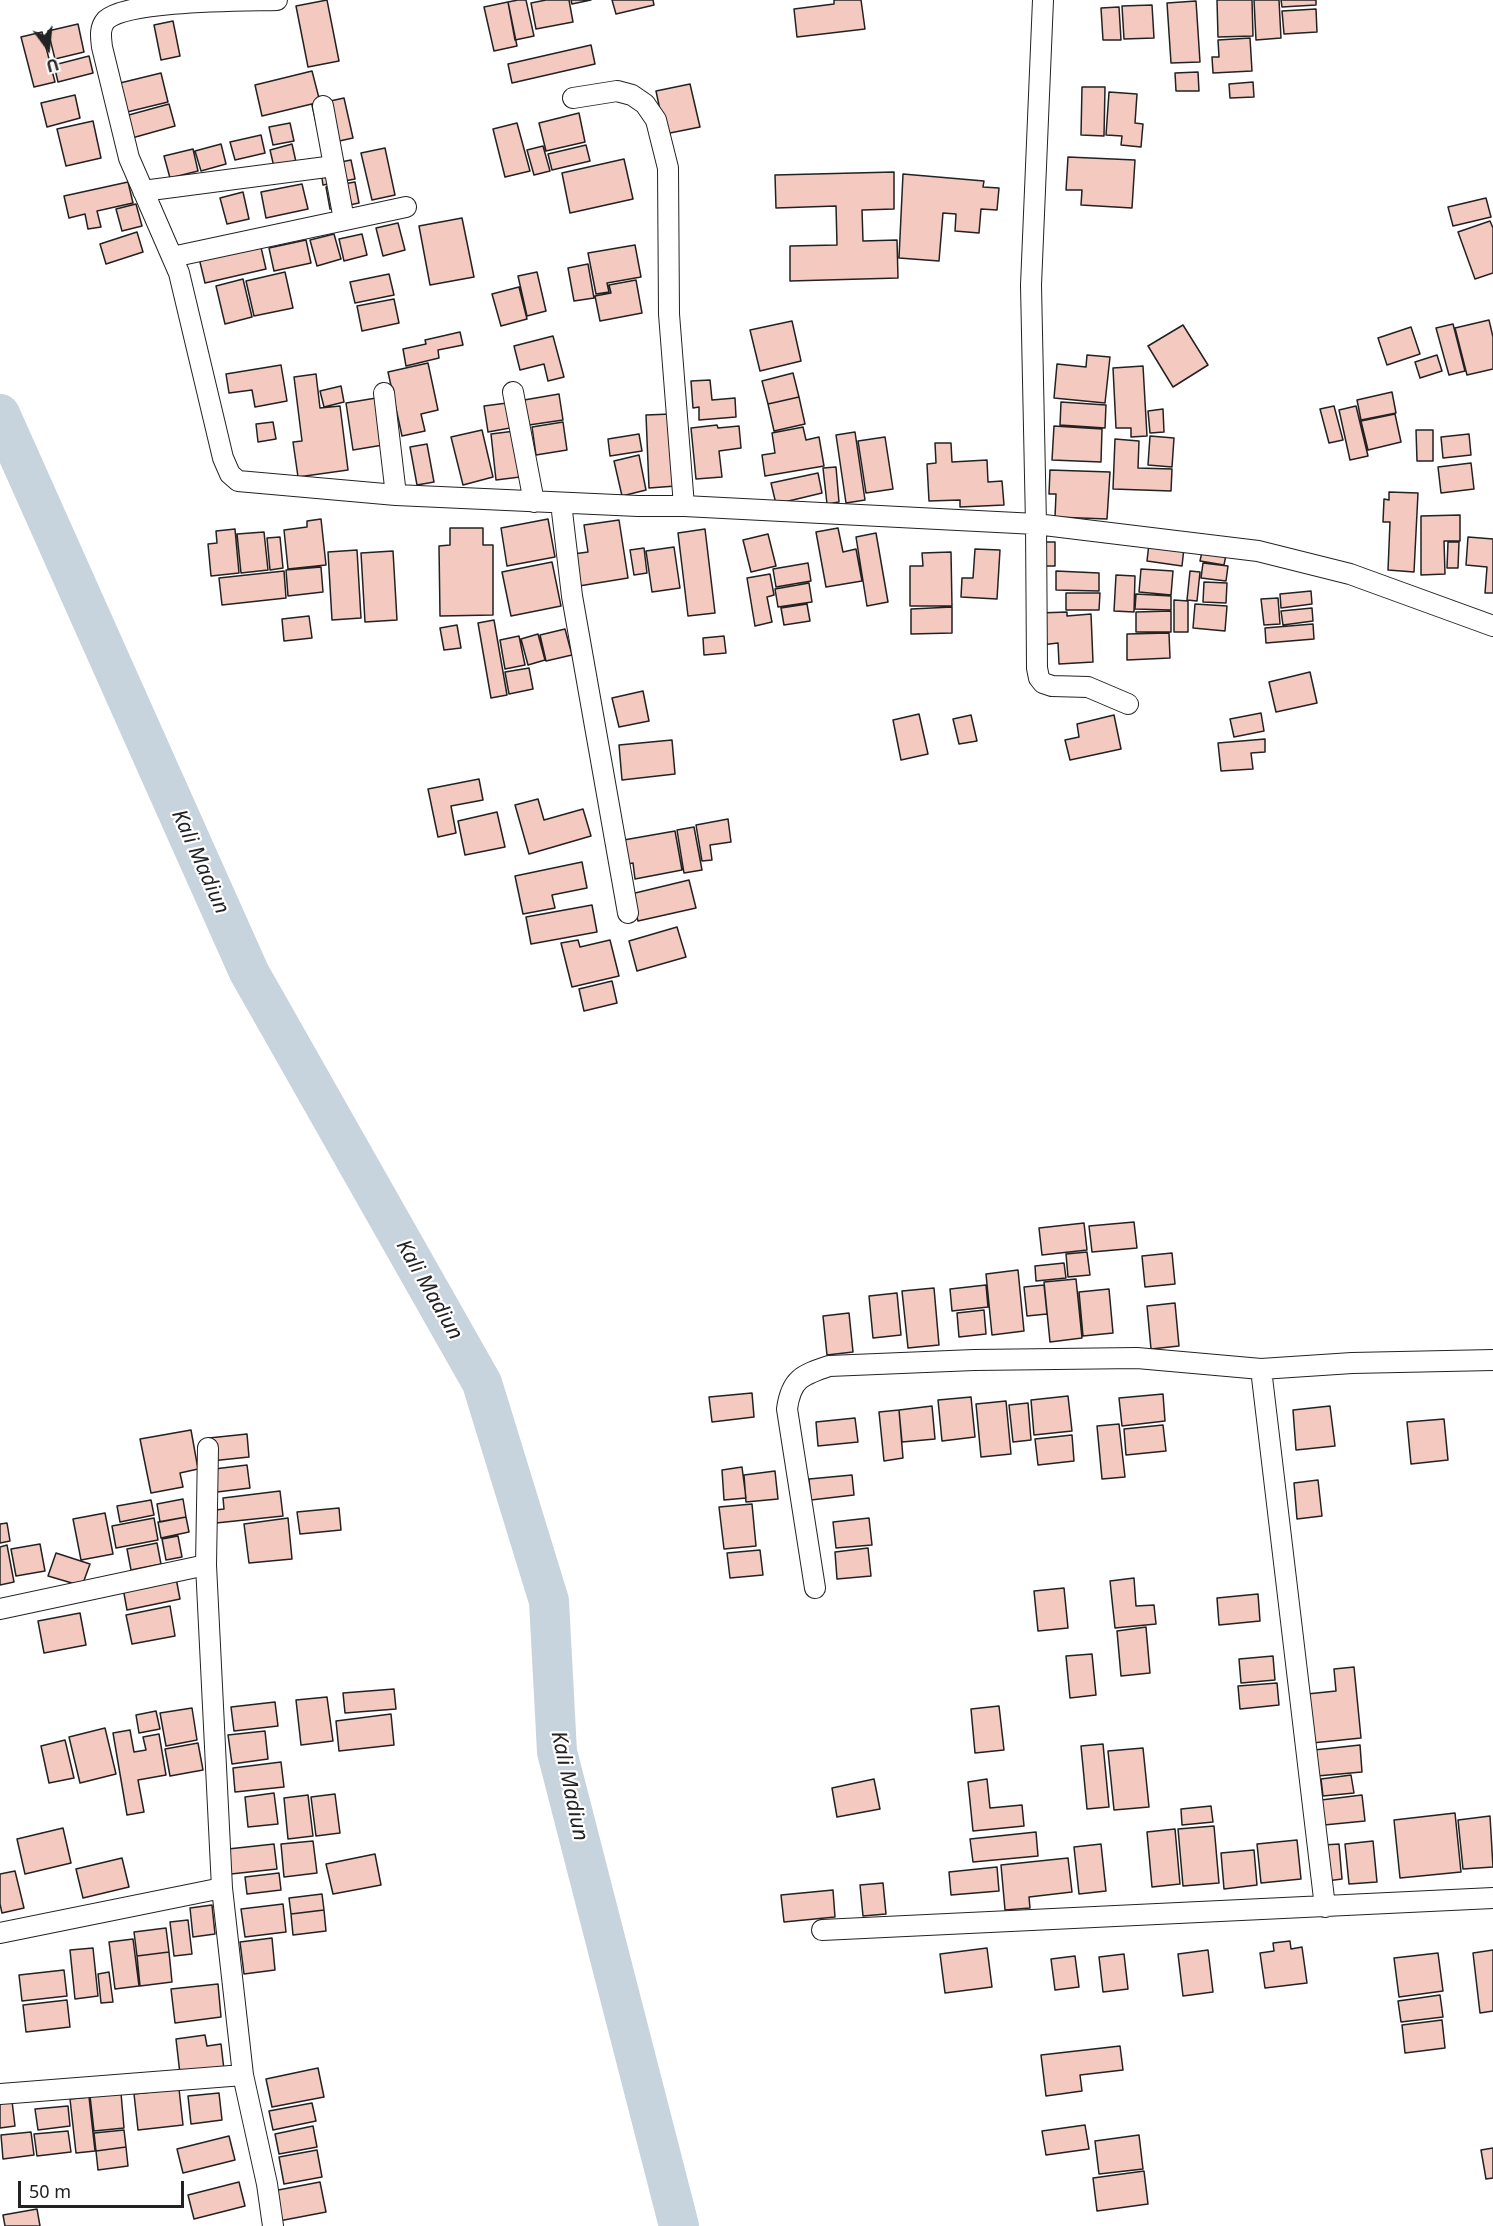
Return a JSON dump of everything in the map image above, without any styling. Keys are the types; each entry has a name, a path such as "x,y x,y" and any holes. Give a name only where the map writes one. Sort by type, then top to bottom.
{"street":[{"path":"277,0 161,2 112,8 101,28 102,47 129,158 179,273 223,458 230,474 238,482 396,495 684,506 1036,524 1258,551 1350,574 1493,626"},
{"path":"1043,0 1031,285 1036,524 1036,668 1043,683 1052,686 1088,687 1128,704"},
{"path":"573,98 616,91 632,95 645,104 656,120 668,168 669,314 684,506"},
{"path":"323,106 344,220"},
{"path":"143,191 334,166"},
{"path":"172,257 406,207"},
{"path":"513,392 534,502"},
{"path":"384,393 396,495"},
{"path":"561,503 572,596 628,913"},
{"path":"815,1588 787,1409 789,1393 796,1381 812,1371 829,1366 1137,1358 1261,1370 1352,1363 1493,1360"},
{"path":"1261,1370 1325,1907"},
{"path":"208,1448 206,1565 222,1888 243,2075 267,2184 273,2226"},
{"path":"0,1609 206,1565"},
{"path":"0,1933 222,1888"},
{"path":"822,1930 1493,1898"},
{"path":"0,2094 243,2075"}],"building":[{"path":"327,0 339,61 308,67 296,6"},
{"path":"526,0 534,36 515,40 508,2"},
{"path":"546,0 569,0 573,22 536,29 531,3"},
{"path":"571,0 591,0 572,4"},
{"path":"612,0 653,0 654,5 616,14"},
{"path":"834,0 861,0 865,29 797,37 794,9 834,4"},
{"path":"1217,0 1252,0 1253,36 1218,37"},
{"path":"1254,0 1279,0 1281,38 1256,40"},
{"path":"1281,0 1316,0 1316,5 1282,7"},
{"path":"1196,1 1200,62 1171,63 1167,3"},
{"path":"508,2 517,46 494,51 484,7"},
{"path":"1152,5 1154,38 1124,39 1122,6"},
{"path":"1119,7 1121,40 1103,40 1101,8"},
{"path":"1316,9 1317,32 1284,34 1282,11"},
{"path":"173,21 180,56 161,60 154,25"},
{"path":"78,24 84,52 55,59 48,31"},
{"path":"42,32 55,82 34,87 21,37"},
{"path":"1250,38 1252,71 1213,73 1212,57 1219,57 1218,40"},
{"path":"591,45 595,64 512,83 508,64"},
{"path":"89,56 93,73 58,82 54,65"},
{"path":"312,71 320,102 262,116 255,85"},
{"path":"1198,72 1199,91 1176,91 1175,73"},
{"path":"161,73 168,102 127,112 120,83"},
{"path":"1253,82 1254,97 1230,98 1229,84"},
{"path":"690,84 700,127 665,134 656,91"},
{"path":"1082,87 1105,87 1104,136 1081,135"},
{"path":"1109,92 1137,94 1135,123 1143,124 1141,147 1121,145 1122,136 1106,135"},
{"path":"75,95 80,118 47,127 41,103"},
{"path":"344,98 353,138 321,145 312,105"},
{"path":"169,104 175,126 132,138 125,116"},
{"path":"579,113 585,142 546,151 539,123"},
{"path":"93,121 101,158 66,166 57,129"},
{"path":"290,123 294,141 273,145 269,127"},
{"path":"517,123 530,171 505,177 493,129"},
{"path":"261,135 265,153 235,160 230,142"},
{"path":"221,144 226,164 201,171 195,151"},
{"path":"292,144 296,162 274,167 270,150"},
{"path":"586,145 590,161 552,170 548,154"},
{"path":"543,146 550,171 534,175 527,150"},
{"path":"385,148 395,195 372,200 361,153"},
{"path":"193,149 198,171 170,178 164,156"},
{"path":"1068,157 1135,160 1132,208 1081,205 1082,190 1066,190"},
{"path":"624,159 633,199 570,213 562,173"},
{"path":"351,160 355,179 323,185 320,166"},
{"path":"894,172 894,209 862,210 863,241 897,240 898,278 790,281 790,246 837,245 836,206 776,208 775,175"},
{"path":"903,174 984,181 983,187 999,188 997,210 981,209 979,233 955,231 956,214 943,213 939,261 899,258"},
{"path":"128,182 133,203 97,211 101,227 88,229 85,214 69,218 64,196"},
{"path":"355,182 359,203 330,209 326,187"},
{"path":"302,184 308,209 266,218 261,192"},
{"path":"243,192 249,219 227,224 220,198"},
{"path":"1486,198 1491,217 1453,226 1448,207"},
{"path":"136,204 142,226 122,231 116,209"},
{"path":"462,218 474,277 430,285 419,226"},
{"path":"1490,221 1493,228 1493,273 1475,279 1458,232"},
{"path":"398,223 405,250 383,256 376,228"},
{"path":"137,232 143,252 106,264 100,244"},
{"path":"334,234 341,259 317,266 310,240"},
{"path":"362,234 367,255 344,261 339,239"},
{"path":"306,240 311,263 274,271 269,248"},
{"path":"260,243 266,269 205,283 199,258"},
{"path":"635,245 641,277 607,283 609,292 596,294 588,253"},
{"path":"588,264 594,298 574,301 568,268"},
{"path":"285,272 293,308 254,316 246,281"},
{"path":"537,272 546,311 527,316 518,276"},
{"path":"389,274 394,295 355,303 350,282"},
{"path":"243,279 252,317 225,324 216,286"},
{"path":"636,280 642,313 600,321 595,296 611,293 609,285"},
{"path":"519,287 527,319 501,326 492,294"},
{"path":"394,299 399,323 362,331 357,306"},
{"path":"1489,320 1493,337 1493,369 1467,375 1455,328"},
{"path":"792,321 801,361 760,371 750,330"},
{"path":"1453,324 1465,371 1449,375 1436,328"},
{"path":"1183,325 1208,365 1173,387 1148,346"},
{"path":"1411,327 1420,354 1387,365 1378,338"},
{"path":"460,332 463,345 438,350 439,358 406,366 403,349 426,344 425,340"},
{"path":"553,336 564,377 548,381 544,364 520,370 514,346"},
{"path":"1087,355 1110,357 1105,403 1054,398 1057,364 1086,367"},
{"path":"1437,355 1442,371 1420,378 1415,362"},
{"path":"428,363 438,410 421,414 425,431 402,436 388,372"},
{"path":"281,365 287,401 255,407 252,390 229,393 226,374"},
{"path":"1143,366 1147,436 1131,437 1131,428 1116,428 1113,368"},
{"path":"793,373 799,397 768,404 762,381"},
{"path":"316,374 320,408 340,406 348,470 298,477 293,442 302,441 294,377"},
{"path":"710,380 712,400 735,398 736,417 699,420 699,407 693,408 691,381"},
{"path":"341,386 344,402 324,407 320,391"},
{"path":"1392,392 1396,413 1361,420 1357,400"},
{"path":"559,394 563,420 529,425 524,400"},
{"path":"799,397 805,424 774,431 768,404"},
{"path":"376,398 383,445 353,450 346,403"},
{"path":"1061,402 1106,405 1105,428 1060,425"},
{"path":"507,403 510,428 488,432 484,406"},
{"path":"1334,406 1343,440 1329,443 1320,409"},
{"path":"1356,406 1368,456 1350,460 1339,410"},
{"path":"1163,409 1164,432 1150,433 1148,411"},
{"path":"671,414 676,486 649,488 646,415"},
{"path":"1395,414 1401,442 1368,450 1361,421"},
{"path":"273,422 276,439 258,442 256,424"},
{"path":"563,422 567,450 536,455 532,427"},
{"path":"717,425 718,428 739,426 741,448 719,451 722,477 696,479 691,428"},
{"path":"1054,426 1102,429 1101,462 1052,460"},
{"path":"803,427 806,440 819,437 824,466 765,476 762,455 775,453 772,433"},
{"path":"482,430 493,477 463,485 451,437"},
{"path":"1416,430 1433,430 1433,461 1417,461"},
{"path":"515,431 520,477 496,480 491,434"},
{"path":"855,432 865,500 846,503 836,435"},
{"path":"639,434 642,451 610,456 608,439"},
{"path":"1469,434 1471,455 1443,458 1441,437"},
{"path":"1150,436 1174,438 1172,467 1148,465"},
{"path":"885,437 893,489 866,493 858,441"},
{"path":"1115,439 1139,441 1138,468 1172,469 1171,491 1113,489"},
{"path":"935,443 951,443 952,462 987,460 988,482 1002,481 1004,505 960,507 960,500 929,501 927,464 936,463"},
{"path":"427,444 434,482 417,485 410,447"},
{"path":"639,455 646,490 622,496 614,461"},
{"path":"1471,463 1474,489 1441,493 1438,467"},
{"path":"836,467 839,502 827,504 823,468"},
{"path":"1050,470 1110,472 1107,519 1055,517 1056,494 1049,494"},
{"path":"818,473 822,493 776,504 771,483"},
{"path":"1389,492 1418,493 1414,572 1388,570 1390,522 1383,522 1384,499 1389,500"},
{"path":"1460,515 1460,541 1444,541 1445,574 1421,575 1421,516"},
{"path":"321,519 326,565 288,569 284,530 307,527 307,521"},
{"path":"548,519 555,557 507,566 501,528"},
{"path":"619,520 628,578 579,586 573,554 588,552 584,525"},
{"path":"450,528 483,528 483,545 493,545 493,615 440,616 439,546 450,545"},
{"path":"838,528 843,552 856,549 862,581 826,587 816,532"},
{"path":"235,529 239,573 211,576 208,544 217,543 216,531"},
{"path":"705,529 715,613 688,616 678,533"},
{"path":"264,532 268,570 241,573 237,534"},
{"path":"876,533 888,602 867,606 856,537"},
{"path":"768,534 776,566 751,572 743,540"},
{"path":"280,537 283,568 270,570 267,538"},
{"path":"1468,537 1493,539 1493,593 1485,593 1487,567 1466,565"},
{"path":"1040,542 1055,542 1055,566 1040,566"},
{"path":"1448,542 1459,542 1458,568 1447,568"},
{"path":"1149,543 1184,548 1182,566 1147,561"},
{"path":"674,547 680,588 652,592 646,551"},
{"path":"1203,547 1227,550 1224,565 1200,561"},
{"path":"644,548 647,573 634,575 630,550"},
{"path":"975,549 1000,550 997,599 961,597 962,578 973,578"},
{"path":"357,550 361,618 332,620 328,552"},
{"path":"393,551 397,620 365,622 361,553"},
{"path":"951,552 952,606 910,606 910,566 923,566 922,553"},
{"path":"552,562 561,606 511,616 502,572"},
{"path":"808,563 811,581 776,587 773,569"},
{"path":"1203,563 1228,566 1226,581 1201,578"},
{"path":"321,567 323,592 288,596 286,570"},
{"path":"1141,569 1173,571 1171,595 1139,592"},
{"path":"284,571 286,598 222,605 219,578"},
{"path":"1056,571 1099,573 1099,591 1056,590"},
{"path":"1190,571 1200,572 1197,601 1187,600"},
{"path":"770,574 774,595 767,597 772,622 755,626 747,578"},
{"path":"1116,575 1135,576 1134,612 1114,611"},
{"path":"1204,582 1227,583 1226,603 1203,602"},
{"path":"809,583 812,602 778,607 775,589"},
{"path":"1311,591 1312,604 1281,608 1280,594"},
{"path":"1066,593 1100,593 1099,610 1066,610"},
{"path":"1136,594 1171,596 1171,610 1135,609"},
{"path":"1278,598 1280,624 1264,625 1261,599"},
{"path":"1174,600 1188,601 1188,632 1174,632"},
{"path":"807,604 810,621 784,625 781,608"},
{"path":"1195,604 1227,606 1225,631 1193,628"},
{"path":"952,607 952,633 911,634 911,609"},
{"path":"1312,608 1313,621 1283,625 1281,611"},
{"path":"1171,611 1171,632 1136,632 1136,612"},
{"path":"1067,612 1067,616 1091,614 1093,662 1059,664 1058,643 1041,645 1039,613"},
{"path":"309,616 312,638 284,641 282,619"},
{"path":"494,620 507,695 491,698 478,623"},
{"path":"1313,624 1314,639 1266,643 1265,628"},
{"path":"457,625 461,648 444,650 440,628"},
{"path":"565,629 572,655 546,661 540,635"},
{"path":"1169,633 1170,658 1127,660 1127,634"},
{"path":"538,634 545,660 528,665 521,639"},
{"path":"519,636 525,665 505,669 500,640"},
{"path":"724,636 726,653 704,655 703,638"},
{"path":"529,668 533,689 509,694 505,672"},
{"path":"1310,672 1317,703 1276,712 1269,682"},
{"path":"643,691 649,721 619,727 612,698"},
{"path":"1261,713 1264,731 1234,737 1230,719"},
{"path":"919,714 928,754 901,760 893,720"},
{"path":"971,715 977,741 959,744 953,719"},
{"path":"1114,715 1121,749 1070,760 1065,740 1079,737 1077,724"},
{"path":"1265,739 1265,752 1251,753 1253,769 1221,771 1218,743"},
{"path":"672,740 675,774 622,780 619,745"},
{"path":"479,779 483,800 451,806 456,833 438,837 428,789"},
{"path":"538,799 544,820 583,809 591,836 529,854 515,805"},
{"path":"497,812 505,847 465,855 458,821"},
{"path":"728,819 731,842 710,845 712,860 702,861 696,825"},
{"path":"694,827 702,870 684,873 677,830"},
{"path":"675,831 682,870 635,879 633,863 622,865 618,841"},
{"path":"582,862 587,888 552,895 555,908 523,914 515,876"},
{"path":"689,880 696,908 638,921 631,894"},
{"path":"592,905 597,932 531,944 526,917"},
{"path":"677,927 686,957 637,971 629,941"},
{"path":"578,940 580,947 610,940 619,976 572,987 561,943"},
{"path":"612,981 617,1003 584,1011 579,989"},
{"path":"1134,1222 1137,1248 1092,1252 1089,1226"},
{"path":"1084,1223 1087,1250 1042,1255 1039,1228"},
{"path":"1087,1252 1090,1275 1068,1277 1066,1254"},
{"path":"1172,1253 1175,1284 1145,1287 1142,1256"},
{"path":"1064,1263 1066,1278 1036,1281 1035,1266"},
{"path":"1018,1270 1024,1331 992,1335 986,1274"},
{"path":"1076,1279 1082,1338 1050,1342 1044,1282"},
{"path":"986,1285 988,1307 952,1311 950,1289"},
{"path":"1044,1285 1047,1314 1027,1316 1024,1287"},
{"path":"934,1288 939,1345 908,1348 902,1291"},
{"path":"1109,1289 1113,1333 1083,1336 1079,1292"},
{"path":"897,1293 901,1335 873,1338 869,1296"},
{"path":"1175,1303 1179,1346 1151,1349 1147,1306"},
{"path":"984,1310 986,1334 959,1337 957,1313"},
{"path":"849,1313 853,1352 827,1355 823,1316"},
{"path":"752,1393 754,1417 712,1422 709,1397"},
{"path":"1163,1394 1165,1421 1122,1426 1119,1398"},
{"path":"1068,1396 1072,1431 1034,1435 1031,1400"},
{"path":"971,1397 975,1437 942,1441 938,1400"},
{"path":"1006,1401 1011,1454 981,1457 976,1404"},
{"path":"1028,1403 1031,1440 1013,1442 1009,1405"},
{"path":"932,1406 935,1439 902,1442 899,1410"},
{"path":"1330,1406 1335,1446 1296,1450 1293,1410"},
{"path":"899,1410 903,1458 884,1461 879,1412"},
{"path":"855,1418 858,1442 818,1446 816,1422"},
{"path":"1444,1419 1448,1460 1411,1464 1407,1422"},
{"path":"1119,1424 1125,1477 1102,1479 1097,1426"},
{"path":"1163,1425 1166,1451 1126,1455 1124,1429"},
{"path":"191,1430 198,1469 180,1473 183,1487 151,1493 140,1439"},
{"path":"247,1434 249,1457 211,1461 209,1438"},
{"path":"1072,1435 1074,1461 1038,1465 1035,1439"},
{"path":"247,1465 250,1488 217,1492 214,1469"},
{"path":"742,1467 746,1498 724,1500 722,1470"},
{"path":"775,1471 778,1499 746,1502 744,1475"},
{"path":"852,1475 854,1495 811,1500 809,1479"},
{"path":"1318,1480 1322,1516 1297,1519 1294,1483"},
{"path":"280,1491 283,1516 216,1523 215,1510 224,1509 223,1498"},
{"path":"183,1499 186,1517 160,1522 157,1504"},
{"path":"151,1500 154,1515 120,1522 117,1506"},
{"path":"752,1504 756,1546 724,1549 719,1507"},
{"path":"339,1508 341,1530 300,1534 297,1512"},
{"path":"105,1513 113,1554 81,1560 73,1519"},
{"path":"186,1517 189,1532 161,1538 158,1522"},
{"path":"154,1518 158,1540 116,1548 112,1526"},
{"path":"288,1518 292,1559 249,1563 244,1524"},
{"path":"869,1518 872,1545 836,1548 833,1522"},
{"path":"7,1523 10,1541 0,1543 0,1524"},
{"path":"178,1536 182,1557 166,1560 162,1539"},
{"path":"157,1543 161,1564 131,1570 127,1549"},
{"path":"40,1544 45,1571 16,1576 11,1549"},
{"path":"7,1545 14,1582 0,1585 0,1547"},
{"path":"868,1548 871,1576 837,1579 835,1552"},
{"path":"760,1550 763,1575 730,1578 727,1553"},
{"path":"56,1553 90,1564 82,1586 48,1576"},
{"path":"176,1578 180,1599 127,1610 123,1588"},
{"path":"1134,1578 1136,1606 1154,1605 1156,1624 1115,1628 1110,1581"},
{"path":"1064,1588 1068,1628 1038,1631 1034,1591"},
{"path":"1258,1594 1260,1621 1219,1625 1217,1598"},
{"path":"170,1606 175,1636 132,1644 126,1615"},
{"path":"80,1613 86,1645 44,1653 38,1621"},
{"path":"1146,1627 1150,1673 1121,1676 1117,1631"},
{"path":"1092,1654 1096,1695 1070,1698 1066,1656"},
{"path":"1273,1656 1275,1680 1241,1683 1239,1659"},
{"path":"1354,1667 1361,1738 1312,1743 1307,1694 1336,1691 1334,1669"},
{"path":"1277,1683 1279,1705 1240,1709 1238,1686"},
{"path":"394,1689 396,1709 345,1713 343,1693"},
{"path":"327,1697 333,1741 301,1745 296,1700"},
{"path":"275,1702 278,1726 234,1731 231,1707"},
{"path":"999,1706 1004,1750 975,1753 971,1709"},
{"path":"192,1708 197,1740 166,1746 160,1713"},
{"path":"156,1711 160,1729 139,1733 136,1715"},
{"path":"391,1714 394,1745 339,1751 336,1721"},
{"path":"105,1728 116,1774 80,1783 69,1737"},
{"path":"130,1730 134,1752 146,1750 143,1737 159,1734 166,1775 138,1780 144,1812 127,1815 113,1733"},
{"path":"265,1731 268,1759 232,1764 228,1735"},
{"path":"65,1740 74,1778 49,1783 41,1746"},
{"path":"198,1743 203,1770 170,1776 165,1749"},
{"path":"1103,1744 1109,1807 1087,1809 1081,1746"},
{"path":"1360,1745 1362,1772 1317,1776 1314,1750"},
{"path":"1143,1748 1149,1807 1114,1810 1108,1751"},
{"path":"281,1762 284,1787 235,1792 233,1768"},
{"path":"1351,1775 1354,1793 1323,1796 1321,1779"},
{"path":"874,1779 880,1809 837,1817 832,1788"},
{"path":"987,1779 990,1808 1022,1805 1024,1826 973,1831 968,1782"},
{"path":"274,1793 278,1824 248,1827 245,1797"},
{"path":"335,1794 340,1833 316,1836 311,1797"},
{"path":"308,1795 313,1836 288,1839 284,1798"},
{"path":"1362,1795 1365,1821 1324,1825 1321,1800"},
{"path":"1211,1806 1213,1822 1182,1825 1181,1809"},
{"path":"1455,1813 1461,1872 1400,1878 1394,1820"},
{"path":"1490,1816 1493,1867 1463,1869 1458,1820"},
{"path":"1214,1826 1219,1883 1183,1886 1178,1829"},
{"path":"63,1828 71,1863 25,1874 17,1839"},
{"path":"1175,1829 1180,1884 1152,1887 1147,1832"},
{"path":"1036,1832 1038,1856 973,1862 970,1839"},
{"path":"1297,1840 1301,1879 1261,1883 1257,1844"},
{"path":"313,1841 317,1873 284,1877 281,1844"},
{"path":"1373,1841 1377,1882 1349,1884 1345,1844"},
{"path":"274,1844 277,1869 231,1874 228,1849"},
{"path":"1101,1844 1106,1891 1079,1894 1074,1847"},
{"path":"1339,1844 1342,1879 1327,1881 1324,1845"},
{"path":"1254,1850 1257,1885 1224,1889 1221,1853"},
{"path":"375,1854 381,1885 333,1894 326,1864"},
{"path":"122,1858 129,1887 83,1898 76,1869"},
{"path":"1068,1858 1072,1892 1029,1897 1030,1908 1005,1910 1001,1865"},
{"path":"997,1867 999,1891 951,1895 949,1872"},
{"path":"15,1871 24,1908 2,1913 0,1874"},
{"path":"279,1873 281,1890 247,1894 245,1877"},
{"path":"883,1883 886,1914 863,1916 860,1885"},
{"path":"833,1890 835,1917 784,1922 781,1895"},
{"path":"322,1894 324,1910 291,1914 289,1898"},
{"path":"283,1904 286,1932 245,1937 241,1909"},
{"path":"212,1905 215,1934 193,1937 190,1908"},
{"path":"324,1910 326,1931 293,1935 291,1914"},
{"path":"188,1920 192,1954 174,1956 170,1922"},
{"path":"166,1928 169,1952 137,1956 134,1932"},
{"path":"272,1938 275,1970 244,1974 240,1942"},
{"path":"133,1939 139,1986 115,1989 109,1942"},
{"path":"1290,1941 1291,1949 1302,1947 1307,1983 1265,1988 1260,1953 1274,1951 1273,1943"},
{"path":"93,1948 98,1996 75,1999 70,1950"},
{"path":"987,1948 992,1987 945,1993 940,1954"},
{"path":"1208,1950 1213,1992 1183,1996 1178,1954"},
{"path":"1493,1950 1493,2011 1480,2013 1473,1953"},
{"path":"169,1952 172,1982 140,1986 137,1956"},
{"path":"1438,1953 1443,1991 1399,1997 1394,1958"},
{"path":"1124,1954 1128,1989 1103,1992 1099,1957"},
{"path":"1075,1956 1079,1987 1055,1990 1051,1959"},
{"path":"64,1970 67,1996 22,2001 19,1975"},
{"path":"109,1972 113,2002 101,2003 98,1974"},
{"path":"218,1984 221,2017 175,2023 171,1989"},
{"path":"1440,1995 1443,2017 1401,2022 1398,2001"},
{"path":"67,2000 70,2027 26,2032 23,2005"},
{"path":"1442,2020 1445,2048 1405,2053 1402,2025"},
{"path":"205,2035 207,2046 221,2044 224,2070 180,2074 176,2039"},
{"path":"1120,2046 1123,2070 1080,2075 1082,2091 1046,2096 1041,2055"},
{"path":"318,2068 324,2097 272,2107 266,2079"},
{"path":"179,2089 183,2125 138,2130 134,2094"},
{"path":"121,2093 124,2128 94,2131 90,2096"},
{"path":"219,2093 222,2120 191,2124 188,2096"},
{"path":"89,2097 95,2151 76,2153 70,2099"},
{"path":"12,2101 15,2126 0,2128 0,2102"},
{"path":"312,2103 316,2121 273,2130 269,2111"},
{"path":"68,2106 70,2126 38,2130 35,2109"},
{"path":"1085,2125 1089,2149 1046,2155 1042,2131"},
{"path":"313,2126 317,2147 279,2154 275,2134"},
{"path":"124,2130 126,2147 96,2151 94,2133"},
{"path":"68,2131 71,2152 37,2156 34,2134"},
{"path":"31,2132 34,2155 3,2159 1,2135"},
{"path":"1139,2135 1143,2169 1099,2174 1095,2141"},
{"path":"229,2136 235,2160 183,2173 177,2149"},
{"path":"126,2147 128,2166 98,2170 96,2151"},
{"path":"1493,2148 1493,2178 1486,2179 1481,2150"},
{"path":"317,2150 322,2177 284,2184 279,2157"},
{"path":"1144,2171 1148,2204 1097,2211 1093,2178"},
{"path":"239,2182 245,2206 194,2219 188,2195"},
{"path":"320,2182 326,2212 279,2221 273,2191"},
{"path":"37,2209 40,2226 5,2226 3,2215"}],"waterway":[{"name":"Kali Madiun","path":"0,414 249,972 482,1383 549,1601 557,1752 679,2226"}]}
